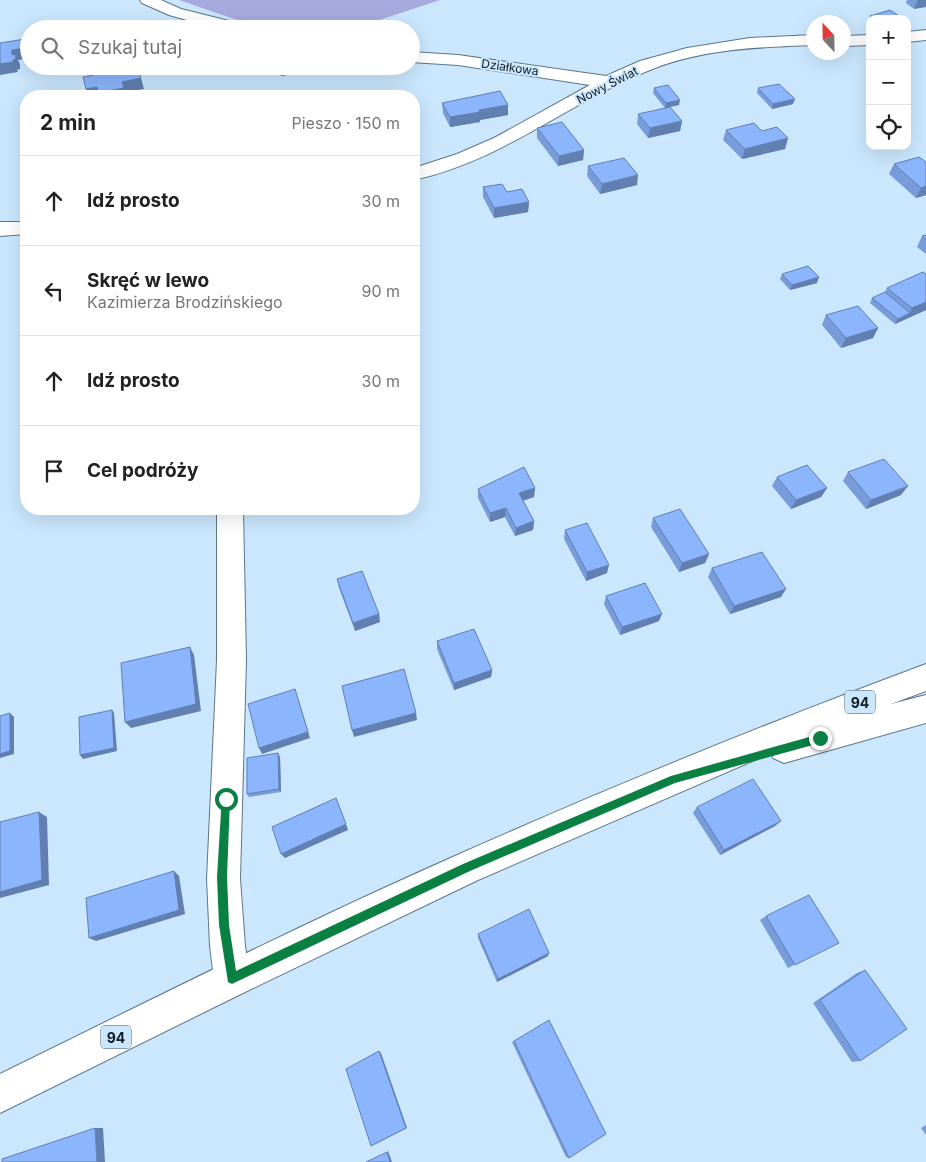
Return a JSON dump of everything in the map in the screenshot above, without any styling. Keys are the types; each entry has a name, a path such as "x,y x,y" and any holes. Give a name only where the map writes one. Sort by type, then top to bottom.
{"street":[{"path":"148,0 176,12 206,20"},
{"path":"911,37 926,35"},
{"name":"Nowy Świat","path":"420,172 471,156 512,137 608,82 645,65 712,48 743,43 806,40"},
{"path":"851,41 866,40"},
{"name":"Działkowa","path":"420,57 463,61 608,82"},
{"path":"0,229 20,228"},
{"path":"230,515 232,664 222,877 224,925 232,978"},
{"name":"94","path":"0,1094 232,978 466,868 794,728 926,677"},
{"path":"674,779 926,710"}],"shaded area":[{"path":"179,0 440,0 379,20 237,20"}],"building":[{"path":"890,10 898,15 873,15"},
{"path":"20,40 20,49 12,50 12,55 15,54 16,59 13,62 0,64 0,43"},
{"path":"94,75 140,75 141,78 122,82 124,88 98,90 97,87 86,89 83,77"},
{"path":"779,84 795,99 773,104 758,88"},
{"path":"668,85 680,100 666,103 654,88"},
{"path":"500,91 508,105 479,110 480,112 450,117 442,103"},
{"path":"670,107 682,121 650,128 638,114"},
{"path":"562,122 584,150 559,156 537,128"},
{"path":"754,123 762,131 777,127 788,138 745,149 726,130"},
{"path":"919,157 926,162 926,186 921,188 894,164"},
{"path":"624,158 638,175 602,184 588,166"},
{"path":"502,184 507,192 522,189 529,202 494,208 483,187"},
{"path":"808,266 819,277 792,285 782,274"},
{"path":"923,272 926,274 926,302 912,308 887,288"},
{"path":"885,292 910,313 898,319 872,298"},
{"path":"858,306 878,328 846,338 826,315"},
{"path":"884,459 908,486 871,500 848,472"},
{"path":"807,465 827,488 796,500 777,477"},
{"path":"524,467 535,488 519,493 534,521 516,528 506,508 490,513 478,489"},
{"path":"680,509 709,554 682,563 653,518"},
{"path":"587,523 609,565 587,572 565,530"},
{"path":"762,552 786,589 734,606 712,568"},
{"path":"362,571 379,614 353,623 337,579"},
{"path":"645,583 662,614 622,627 606,596"},
{"path":"474,629 492,670 454,683 437,641"},
{"path":"190,647 196,704 125,722 121,663"},
{"path":"404,669 416,713 352,730 342,686"},
{"path":"295,689 308,732 259,748 248,704"},
{"path":"112,710 114,748 80,755 79,717"},
{"path":"10,713 10,751 0,754 0,716"},
{"path":"278,753 279,789 247,794 247,758"},
{"path":"753,779 781,821 724,850 697,807"},
{"path":"336,798 346,824 281,854 272,827"},
{"path":"39,812 42,880 0,892 0,822"},
{"path":"174,871 179,910 89,938 86,898"},
{"path":"809,895 839,943 795,965 766,916"},
{"path":"529,909 549,953 498,979 478,934"},
{"path":"865,970 907,1029 860,1061 820,1000"},
{"path":"549,1020 606,1134 569,1158 514,1041"},
{"path":"379,1051 406,1128 371,1146 346,1069"},
{"path":"95,1128 97,1162 2,1162 2,1159"},
{"path":"387,1152 390,1162 366,1162"}],"route":[{"path":"226,799 222,877 224,925 232,978 466,868 674,779 820,738"}]}
